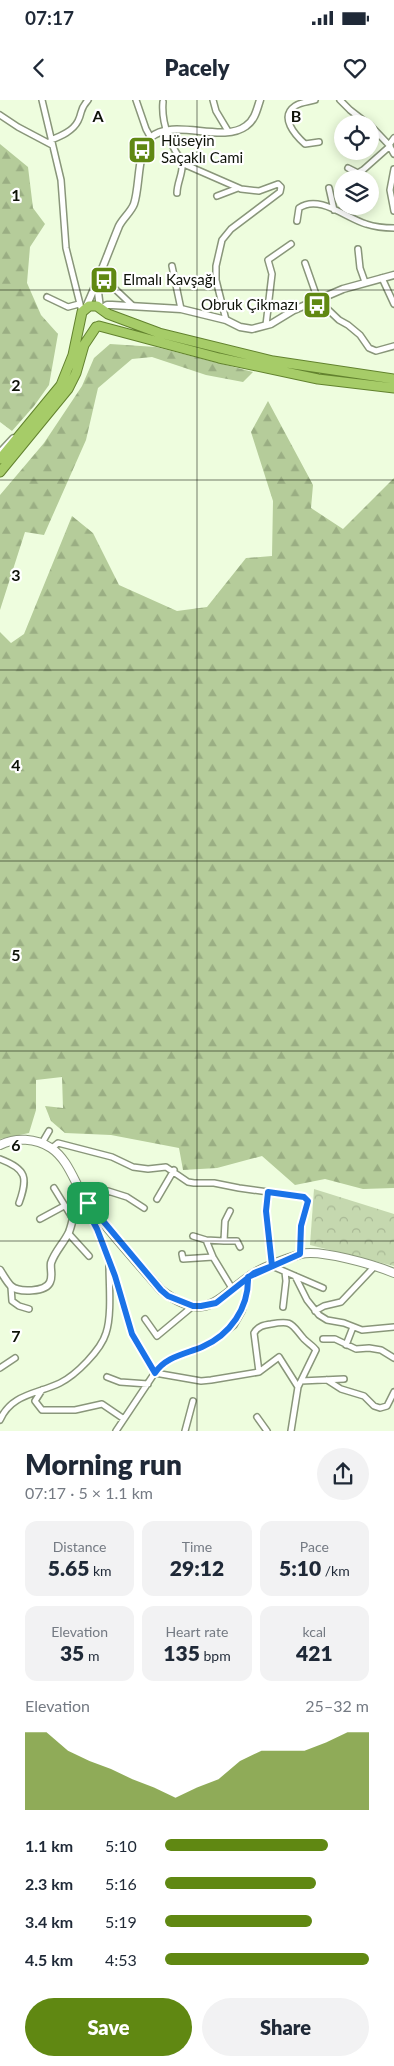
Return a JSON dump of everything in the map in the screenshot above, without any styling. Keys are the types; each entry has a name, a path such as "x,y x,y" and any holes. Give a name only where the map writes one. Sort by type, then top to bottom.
{"highway":[{"path":"0,459 61,385 68,370 82,311 93,305 108,314 159,333 273,361 394,378"},
{"path":"0,472 68,389 76,373 84,345 104,317 101,309"},
{"path":"82,311 89,327 98,326 219,358 318,378 394,388"}],"main road":[{"path":"0,1145 18,1140 42,1143 52,1148 75,1179 86,1201 161,1290 168,1296 193,1306 216,1303 248,1277 300,1254 314,1254 376,1265 394,1273"}],"street":[{"path":"42,100 61,180 66,248 82,311"},
{"path":"52,143 76,124 81,107 88,100"},
{"path":"136,100 151,138"},
{"path":"213,100 216,111 228,131"},
{"path":"82,311 97,283 120,224 134,205 142,155 151,138 167,131 228,131 245,127 255,116 260,100"},
{"path":"315,100 298,104 292,108 288,119 289,125 305,144 319,142"},
{"path":"340,100 356,115"},
{"path":"163,102 162,114 167,131 182,161 183,167 177,185 177,193"},
{"path":"0,115 18,127 52,143"},
{"path":"379,135 390,146 394,154"},
{"path":"348,168 358,172 363,170 390,146 394,138"},
{"path":"182,161 186,165 239,188 259,191 274,184 278,184 281,187 280,192 231,229 222,240 216,266 216,280 226,320"},
{"path":"394,169 390,190 394,211"},
{"path":"217,196 239,188"},
{"path":"329,188 334,210"},
{"path":"297,221 299,208 306,203 320,204 334,210"},
{"path":"345,215 365,224 383,228 394,228"},
{"path":"266,325 272,274 268,260 291,244"},
{"path":"358,249 360,268 365,282"},
{"path":"305,264 318,300 339,320 360,335 369,348 376,351 394,346"},
{"path":"172,266 181,309"},
{"path":"97,283 101,309 107,305 181,309 226,320 240,327 252,328 266,325 343,288 394,275"},
{"path":"382,278 394,304"},
{"path":"115,289 134,307"},
{"path":"47,297 82,311"},
{"path":"0,452 36,417"},
{"path":"42,1143 49,1131"},
{"path":"52,1148 58,1143 112,1158 133,1167 148,1169 166,1167 174,1170 188,1182 194,1184 214,1183 296,1195 307,1199 307,1209 301,1226 300,1254"},
{"path":"0,1159 17,1167 25,1179 25,1186 18,1204"},
{"path":"157,1199 174,1170"},
{"path":"54,1188 73,1219"},
{"path":"11,1287 26,1290 41,1289 50,1284 51,1263 68,1234 77,1205 108,1191 127,1197 144,1208"},
{"path":"268,1192 266,1211 272,1266 323,1288"},
{"path":"86,1201 87,1212 97,1229 109,1259 132,1334 155,1373 201,1381 259,1372 279,1357 300,1384"},
{"path":"40,1219 64,1206"},
{"path":"224,1241 225,1221 230,1211"},
{"path":"68,1234 89,1256"},
{"path":"193,1236 206,1240 237,1241 240,1247"},
{"path":"206,1240 213,1257 233,1290"},
{"path":"182,1254 182,1259 213,1257"},
{"path":"0,1420 12,1403 22,1397 65,1380 93,1356 107,1332 109,1259"},
{"path":"316,1311 324,1306 339,1303 345,1299 376,1265"},
{"path":"0,1270 11,1287 12,1301 19,1306 29,1309"},
{"path":"283,1307 286,1281 285,1272"},
{"path":"295,1276 307,1300 327,1320 362,1330 394,1327"},
{"path":"116,1431 158,1368 169,1360 211,1343 234,1324 242,1310 248,1287 248,1277"},
{"path":"145,1319 157,1336 193,1306"},
{"path":"259,1372 254,1333 264,1325 287,1322 296,1327 304,1339 316,1350 300,1384 291,1431"},
{"path":"346,1344 353,1327"},
{"path":"323,1339 335,1339 356,1349 381,1350 394,1358"},
{"path":"0,1368 15,1358"},
{"path":"107,1377 120,1382 148,1384"},
{"path":"300,1384 344,1379"},
{"path":"327,1380 341,1389 364,1396 374,1406 394,1407"},
{"path":"43,1390 35,1401 42,1410 75,1410 102,1404 124,1419"},
{"path":"384,1407 387,1406 394,1392"},
{"path":"185,1431 193,1400"},
{"path":"257,1417 268,1431"}],"green space":[{"path":"0,144 28,167 33,208 45,224 30,247 27,283 41,315 58,334 49,385 12,431 0,422"},
{"path":"110,344 156,347 253,372 243,382 206,375 152,357 132,359 98,388 86,440 44,535 25,532 0,610 0,495 44,443 82,386 94,358"},
{"path":"268,401 313,485 311,508 343,529 394,478 394,1188 363,1189 325,1179 295,1185 262,1156 217,1168 183,1170 179,1148 111,1135 65,1133 51,1121 45,1106 63,1108 62,1077 36,1080 36,1110 29,1133 0,1139 0,632 11,643 24,634 72,516 93,533 119,585 177,611 207,607 246,558 272,556 273,501 251,432"},
{"path":"314,1189 394,1214 394,1266 310,1245"}],"place":[{"name":"Hüseyin Saçaklı Cami","path":"142,150"},
{"name":"Elmalı Kavşağı","path":"104,280"},
{"name":"Obruk Çikmazı","path":"317,305"}],"route":[{"path":"88,1203 87,1212 97,1229 109,1259 128,1324 140,1350 155,1373 158,1368 169,1360 211,1343 234,1324 242,1310 248,1287 248,1277 300,1254 301,1226 308,1201 304,1197 296,1195 268,1192 266,1211 272,1266 254,1273 248,1277 226,1296 216,1303 201,1306 193,1306 182,1302 168,1296 161,1290 88,1203"}]}
